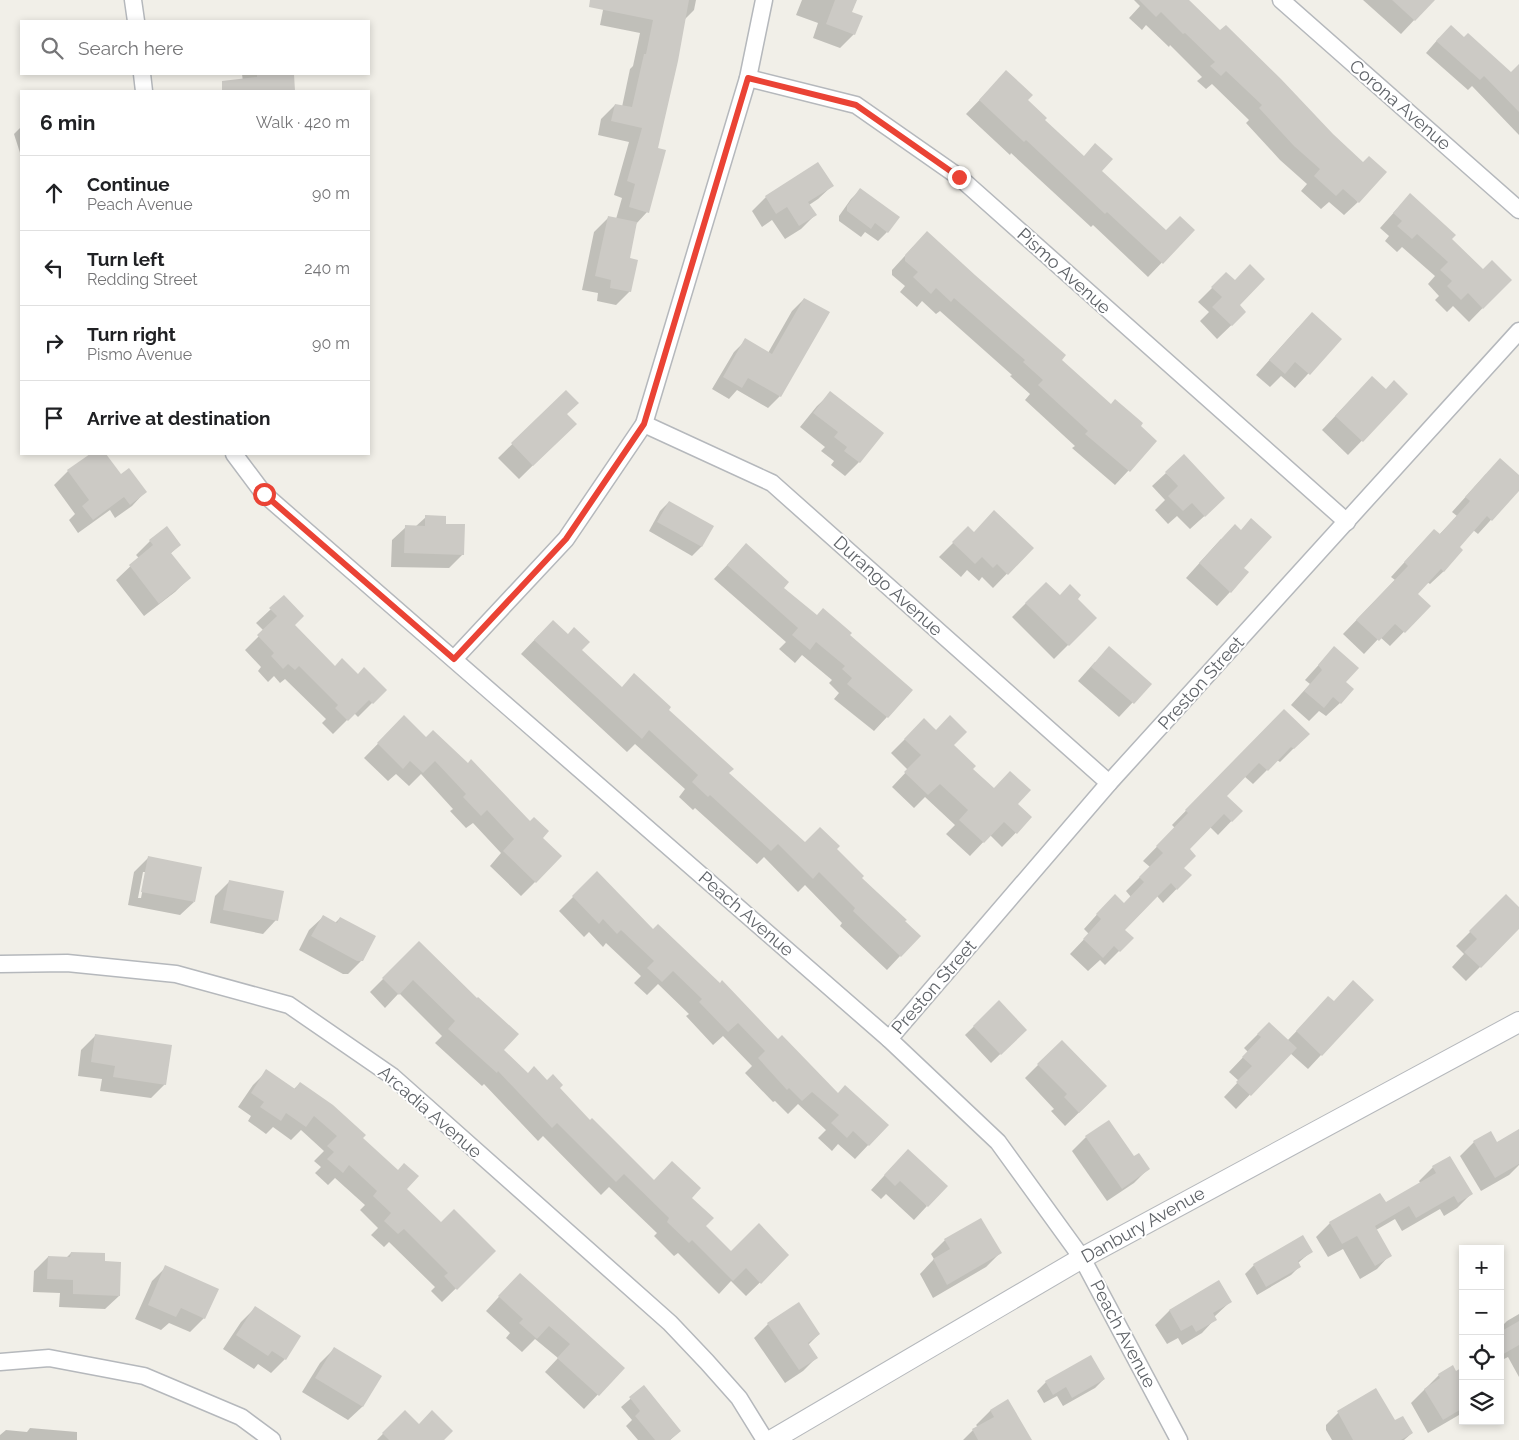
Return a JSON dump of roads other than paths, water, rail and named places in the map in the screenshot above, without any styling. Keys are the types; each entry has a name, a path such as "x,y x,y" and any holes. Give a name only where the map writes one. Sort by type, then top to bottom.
{"street":[{"path":"133,0 136,20"},
{"path":"454,659 566,539 644,424 748,78 764,0"},
{"name":"Corona Avenue","path":"1281,0 1519,210"},
{"path":"142,75 144,90"},
{"name":"Pismo Avenue","path":"748,78 856,105 959,177 1347,522"},
{"name":"Preston Street","path":"889,1039 1109,783 1519,331"},
{"name":"Durango Avenue","path":"644,424 772,483 1109,783"},
{"name":"Peach Avenue","path":"235,455 264,494 889,1039 998,1142 1082,1258 1179,1440"},
{"name":"Arcadia Avenue","path":"0,964 67,962 176,974 289,1005 392,1076 670,1323 708,1362 739,1398 765,1440"},
{"name":"Danbury Avenue","path":"772,1440 1082,1258 1519,1022"},
{"path":"0,1362 49,1358 144,1376 241,1417 272,1440"}]}
